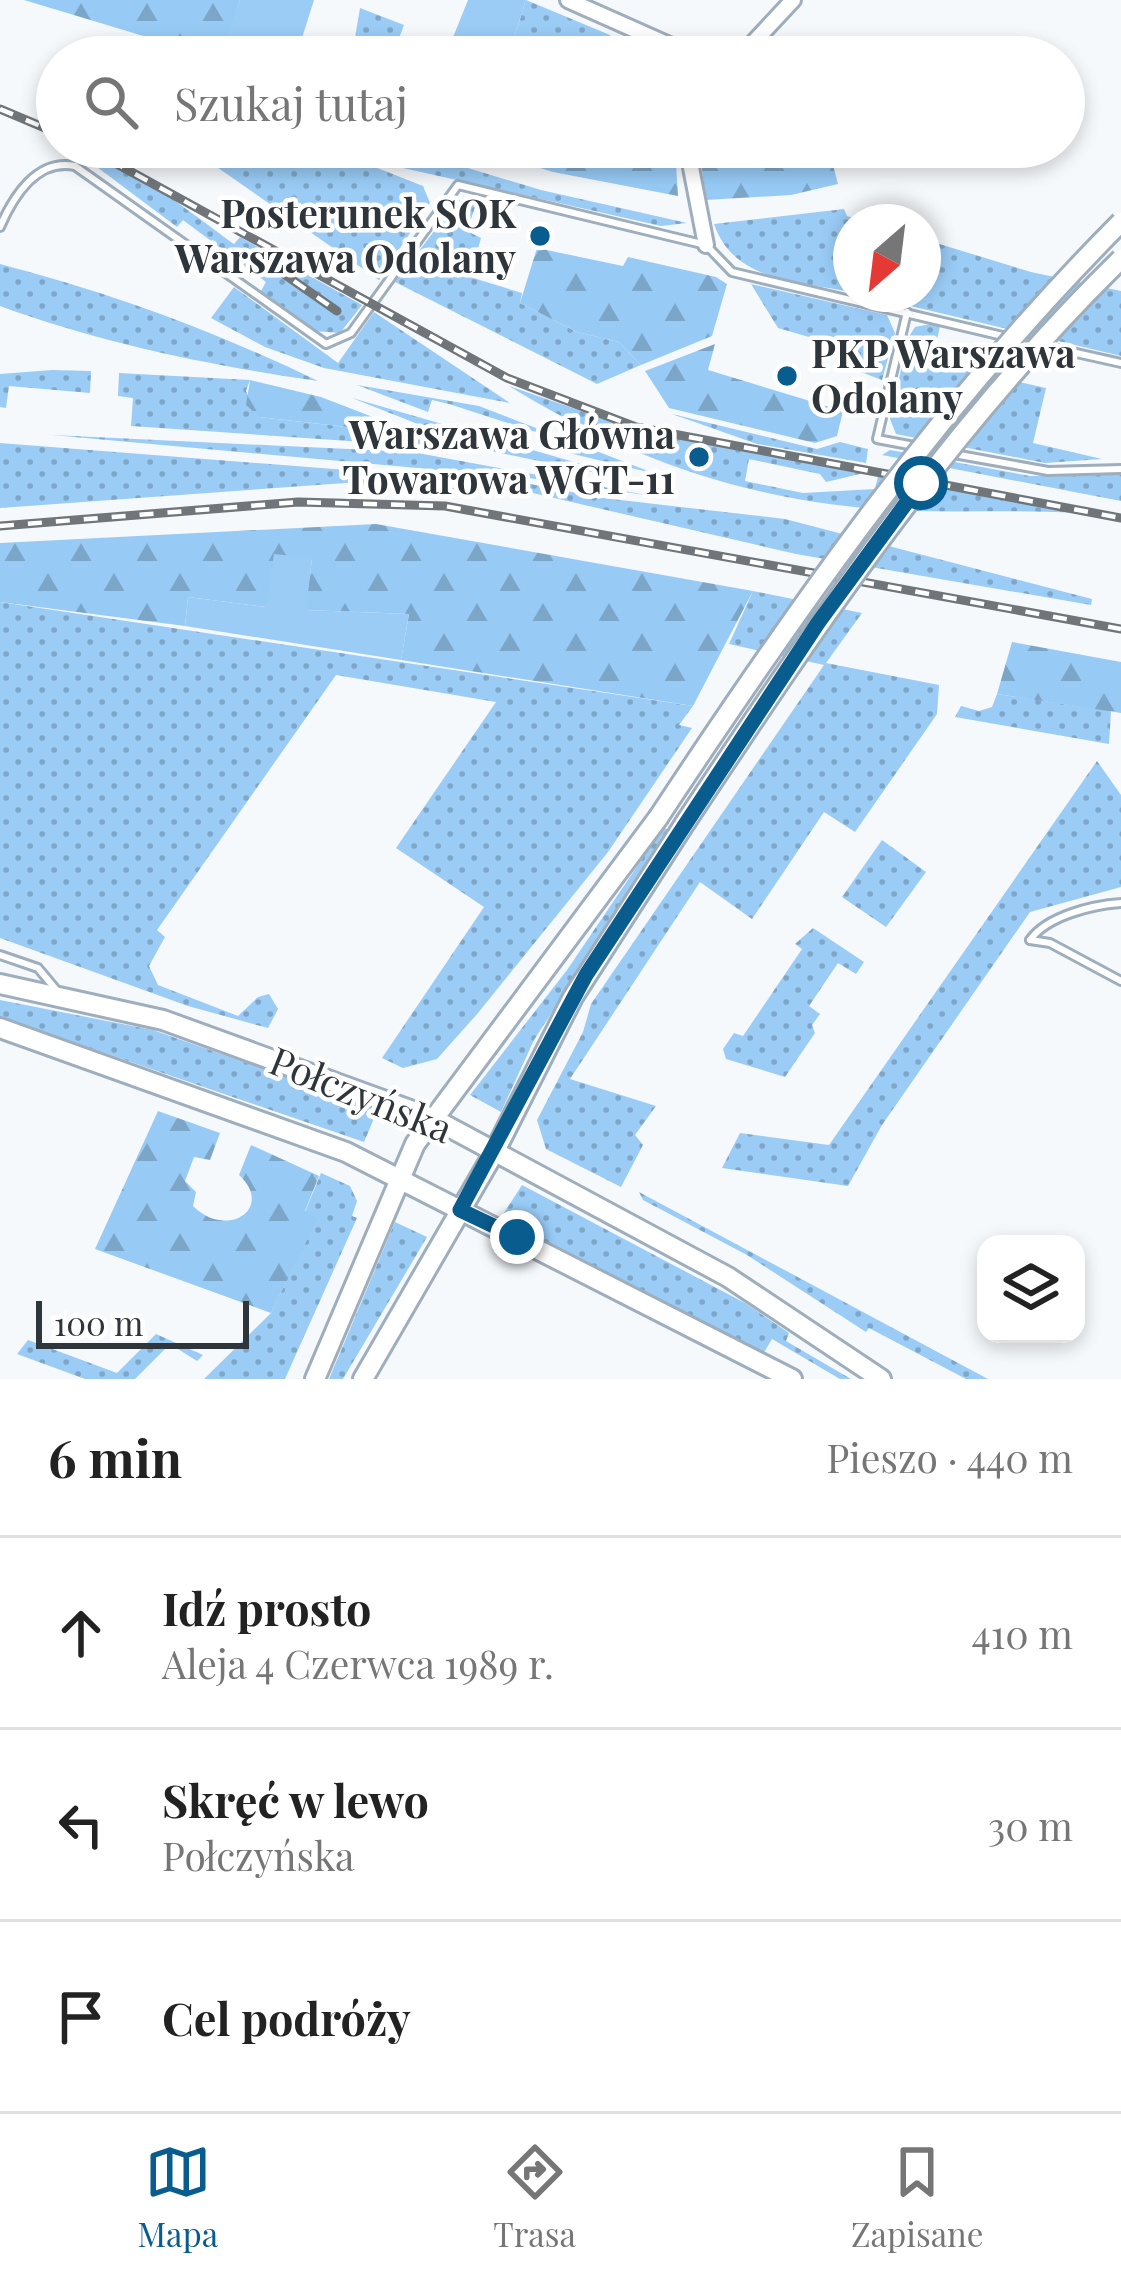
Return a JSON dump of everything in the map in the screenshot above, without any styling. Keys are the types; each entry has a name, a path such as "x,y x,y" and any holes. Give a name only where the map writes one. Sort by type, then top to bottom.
{"main road":[{"path":"315,1379 361,1280 399,1178 432,1118 658,818 885,488 999,351 1121,222"},
{"path":"362,1379 495,1151 573,997 685,823 897,514 1015,371 1121,259"},
{"name":"Połczyńska","path":"0,984 163,1020 432,1118 752,1291 881,1379"},
{"name":"Połczyńska","path":"0,1028 236,1109 399,1178 791,1379"}],"street":[{"path":"568,0 649,36"},
{"path":"760,36 793,0"},
{"path":"691,168 706,245"}],"lane":[{"path":"0,227 20,191 50,168"},
{"path":"78,168 326,344 351,333 458,185 706,245 732,272 1121,363"},
{"path":"907,313 878,439 1048,471 1121,469"},
{"path":"1121,903 1100,904 1049,924 1030,940 1050,943 1121,981"},
{"path":"0,955 38,968 60,994"}],"shaded area":[{"path":"240,0 314,0 303,36 228,35"},
{"path":"468,0 526,0 515,36 453,36"},
{"path":"526,0 610,36 515,36"},
{"path":"360,8 404,25 400,36 355,36"},
{"path":"98,168 127,170 234,244 240,237 362,305 340,333 314,331 261,291 266,282 183,220 177,227"},
{"path":"218,168 377,168 423,186 430,203 379,280"},
{"path":"403,168 468,168 687,223 661,226"},
{"path":"458,200 477,201 467,231 481,238 470,277 522,293 520,303 577,332 619,342 641,365 597,384 395,282"},
{"path":"833,210 833,289 752,268 723,243 714,224"},
{"path":"941,244 1031,272 1121,291 1121,356 936,312 941,312"},
{"path":"0,264 162,315 318,381 157,352 0,306"},
{"path":"751,284 833,303 833,312 887,315 895,333 882,380 853,369 857,351 778,328"},
{"path":"234,287 338,363 374,312 510,403 324,368 265,347 211,318"},
{"path":"940,326 932,362 1046,388 1033,443 1102,459 1045,463 896,434 890,419 908,338 915,327"},
{"path":"91,371 90,393 9,386 6,408 0,407 0,374"},
{"path":"119,373 250,380 246,391 259,417 391,432 391,424 451,448 131,426 133,398 118,396"},
{"path":"357,385 479,406 656,474 565,452 567,442 449,404 432,400 428,412"},
{"path":"509,386 642,432 864,473 826,482 820,474 749,459 745,481 803,493 875,489 878,476 1078,513 874,509 776,495 639,453"},
{"path":"352,398 654,485 481,449"},
{"path":"672,414 817,449 840,442 868,449 866,463 757,444"},
{"path":"52,435 412,452 652,496 488,472 488,476 603,498 785,519 1092,599 1091,605 796,554 429,469"},
{"path":"0,443 372,472 473,492 345,483 0,508"},
{"path":"890,450 1030,476 1121,474 1121,501 882,455"},
{"path":"274,554 312,558 306,610 409,614 401,660 185,626 188,597 266,607"},
{"path":"753,591 862,613 826,663 939,685 937,714 855,832 824,812 752,919 700,882 570,1079 656,1106 635,1135 643,1145 621,1187 546,1149 537,1120 583,1032 591,1004 824,665 729,644"},
{"path":"0,602 693,706 679,725 692,728 608,852 478,1013 437,1059 403,1068 382,1058 484,907 396,848 496,702 336,675 157,930 165,937 149,966 158,985 238,1016 258,997 269,994 278,1009 268,1028 188,1006 0,938"},
{"path":"997,694 1111,711 1109,744 955,717 961,706 979,711 992,707"},
{"path":"1097,761 1121,795 1121,887 1030,912 882,1125 848,1186 722,1168 740,1133 829,1145"},
{"path":"663,828 671,830 534,1040 501,1112 470,1095 567,970"},
{"path":"882,840 926,872 886,927 842,897"},
{"path":"813,928 864,962 856,974 838,963 809,1006 820,1014 812,1025 815,1033 785,1077 726,1059 723,1049 734,1033 743,1036 802,949 795,944"},
{"path":"0,1000 153,1030 378,1109 364,1142 0,1017"},
{"path":"321,1173 350,1186 357,1201 352,1216 357,1218 285,1379 204,1379 271,1313 317,1218 305,1212"},
{"path":"522,1185 745,1303 789,1333 786,1341 851,1379 840,1379 772,1339 763,1354 500,1219"},
{"path":"639,1192 988,1379 966,1379 869,1328 866,1332 747,1255 643,1200"},
{"path":"395,1222 427,1237 343,1379 329,1379"},
{"path":"156,1334 203,1355 197,1361 170,1344 135,1379 85,1379 17,1354 28,1340 117,1373"}],"green space":[{"path":"24,0 240,0 232,36 143,36"},
{"path":"540,168 676,168 678,196"},
{"path":"702,168 834,168 838,184 791,195 706,200"},
{"path":"537,248 623,266 628,257 716,277 727,284 712,336 641,365 619,342 577,332 520,303"},
{"path":"715,344 708,370 843,411 837,436 815,443 669,408 645,371"},
{"path":"250,380 321,397 391,424 392,432 259,417 246,405"},
{"path":"376,524 753,591 693,706 401,660 409,614 305,610 312,559 266,607 188,597 185,626 0,602 0,543"},
{"path":"1012,642 1121,662 1121,713 997,694"},
{"path":"158,1111 220,1133 210,1160 194,1157 185,1181 196,1192 193,1206 206,1216 232,1220 249,1208 249,1187 239,1175 251,1145 319,1176 305,1211 318,1218 271,1313 95,1249"}],"railway":[{"path":"0,109 36,124"},
{"path":"124,168 507,378 636,427 1121,518"},
{"path":"271,265 337,311"},
{"path":"0,526 298,502 445,506 1121,629"}],"place":[{"name":"Posterunek SOK Warszawa Odolany","path":"540,236"},
{"name":"PKP Warszawa Odolany","path":"787,376"},
{"name":"Warszawa Główna Towarowa WGT-11","path":"699,457"}],"route":[{"path":"517,1237 460,1210 507,1129 539,1057 586,975 793,661 921,483"}]}
